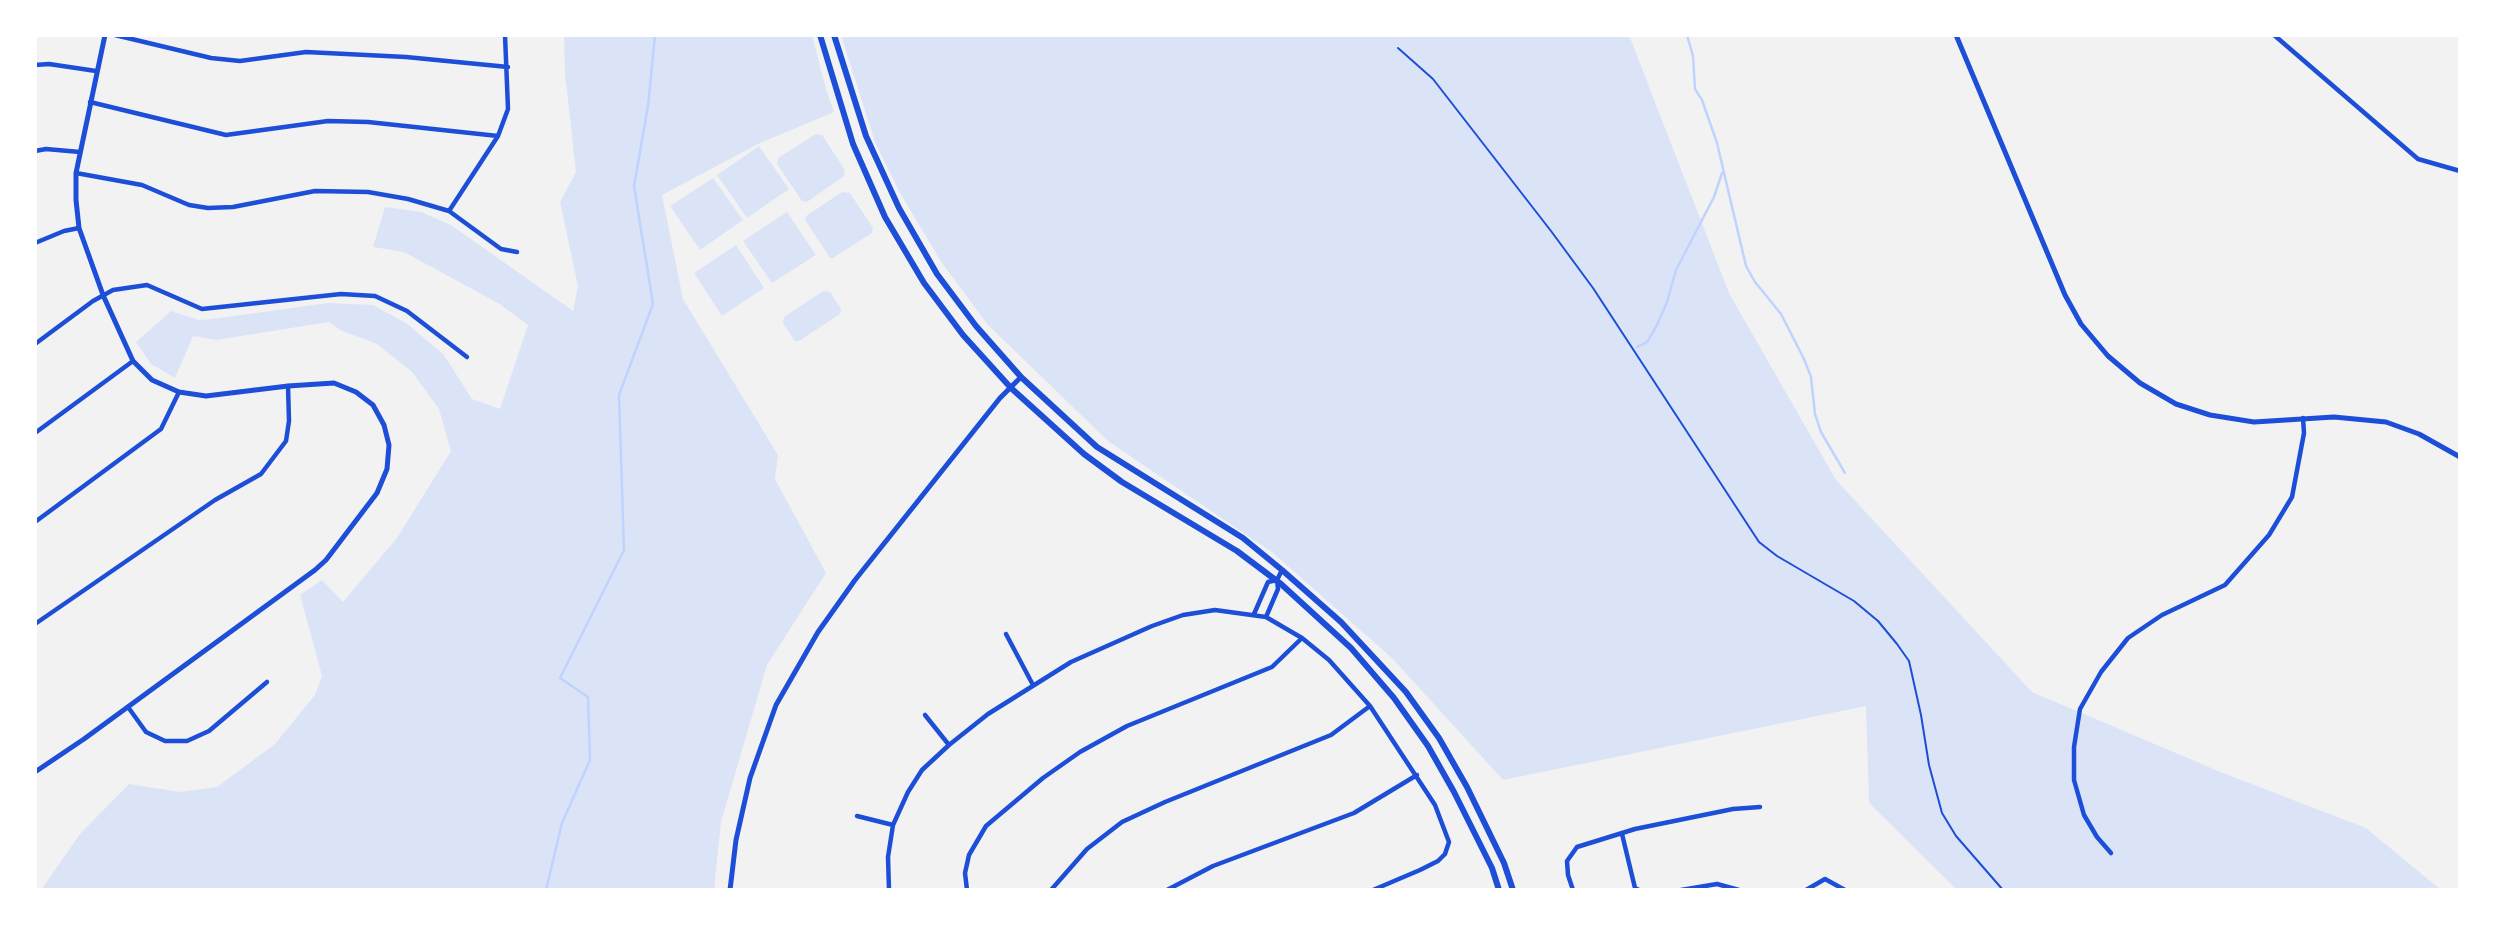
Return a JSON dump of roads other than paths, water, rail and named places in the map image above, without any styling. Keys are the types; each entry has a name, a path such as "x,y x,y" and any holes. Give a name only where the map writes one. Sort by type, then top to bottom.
{"main road":[{"path":"820,35 853,144 885,217 923,283 962,335 1011,388 1084,454 1122,482 1237,551 1277,580 1351,648 1401,708 1428,746 1492,868 1499,890"},
{"path":"834,35 866,136 899,208 937,274 976,326 1021,377 1097,447 1243,538 1341,622 1406,692 1439,738 1504,863 1513,890"}],"street":[{"path":"35,772 315,570 326,560 377,493 387,469 389,445 384,425 373,405 356,392 334,383 206,396 179,392 152,380 133,361 103,295 79,228 76,173 105,35"},
{"path":"115,35 211,58 240,61 306,52 405,57 508,67"},
{"path":"449,211 498,136 508,109 505,35"},
{"path":"1956,35 2066,295 2081,324 2108,356 2140,383 2176,404 2210,415 2254,422 2334,417 2386,422 2419,434 2460,457"},
{"path":"2274,35 2418,159 2460,171"},
{"path":"35,65 49,64 96,71"},
{"path":"90,102 226,135 328,121 368,122 498,136"},
{"path":"35,151 46,149 80,152"},
{"path":"76,173 142,185 189,205 208,208 233,207 331,190 368,192 408,199 449,211 501,249 517,252"},
{"path":"35,243 79,228"},
{"path":"35,344 103,295 113,290 148,285 202,309 341,294 375,296 407,310 467,357"},
{"path":"35,433 133,361"},
{"path":"730,890 736,840 750,778 776,705 818,632 855,580 993,407 1021,377"},
{"path":"35,624 215,500 261,474 286,441 289,421 288,386"},
{"path":"35,522 161,429 179,392"},
{"path":"2111,853 2097,837 2084,815 2074,780 2074,747 2080,709 2101,673 2128,638 2162,615 2225,585 2269,535 2292,497 2304,433 2303,418"},
{"path":"1260,616 1278,589 1277,580 1282,570"},
{"path":"1260,616 1268,582 1277,580"},
{"path":"889,890 888,857 893,825 908,792 922,770 949,745 988,714 1071,662 1183,615 1216,610 1260,616 1302,638 1329,660 1370,706 1435,805 1449,842 1446,852 1438,861 1373,890"},
{"path":"1006,634 1033,685"},
{"path":"967,890 965,873 975,842 986,826 1043,778 1080,752 1127,726 1272,667 1302,638"},
{"path":"128,707 146,732 165,741 187,741 209,731 267,682"},
{"path":"1051,890 1087,849 1122,822 1331,735 1370,706"},
{"path":"925,715 949,745"},
{"path":"1167,890 1213,866 1354,813 1417,775"},
{"path":"1573,890 1567,867 1568,857 1573,850 1622,834 1733,808 1760,807"},
{"path":"857,816 893,825"},
{"path":"1622,834 1635,888 1639,890"},
{"path":"1806,890 1825,879 1845,890"},
{"path":"1681,890 1717,884 1739,890"}],"waterway":[{"path":"546,890 562,823 590,760 588,697 560,678 624,550 619,395 653,304 634,186 648,106 655,35"},
{"path":"1687,35 1693,56 1695,89 1702,100 1717,143 1746,266 1755,282 1781,314 1804,359 1811,377 1815,414 1821,432 1845,473"},
{"path":"1637,347 1647,342 1656,327 1667,302 1676,270 1714,197 1722,173"}]}
